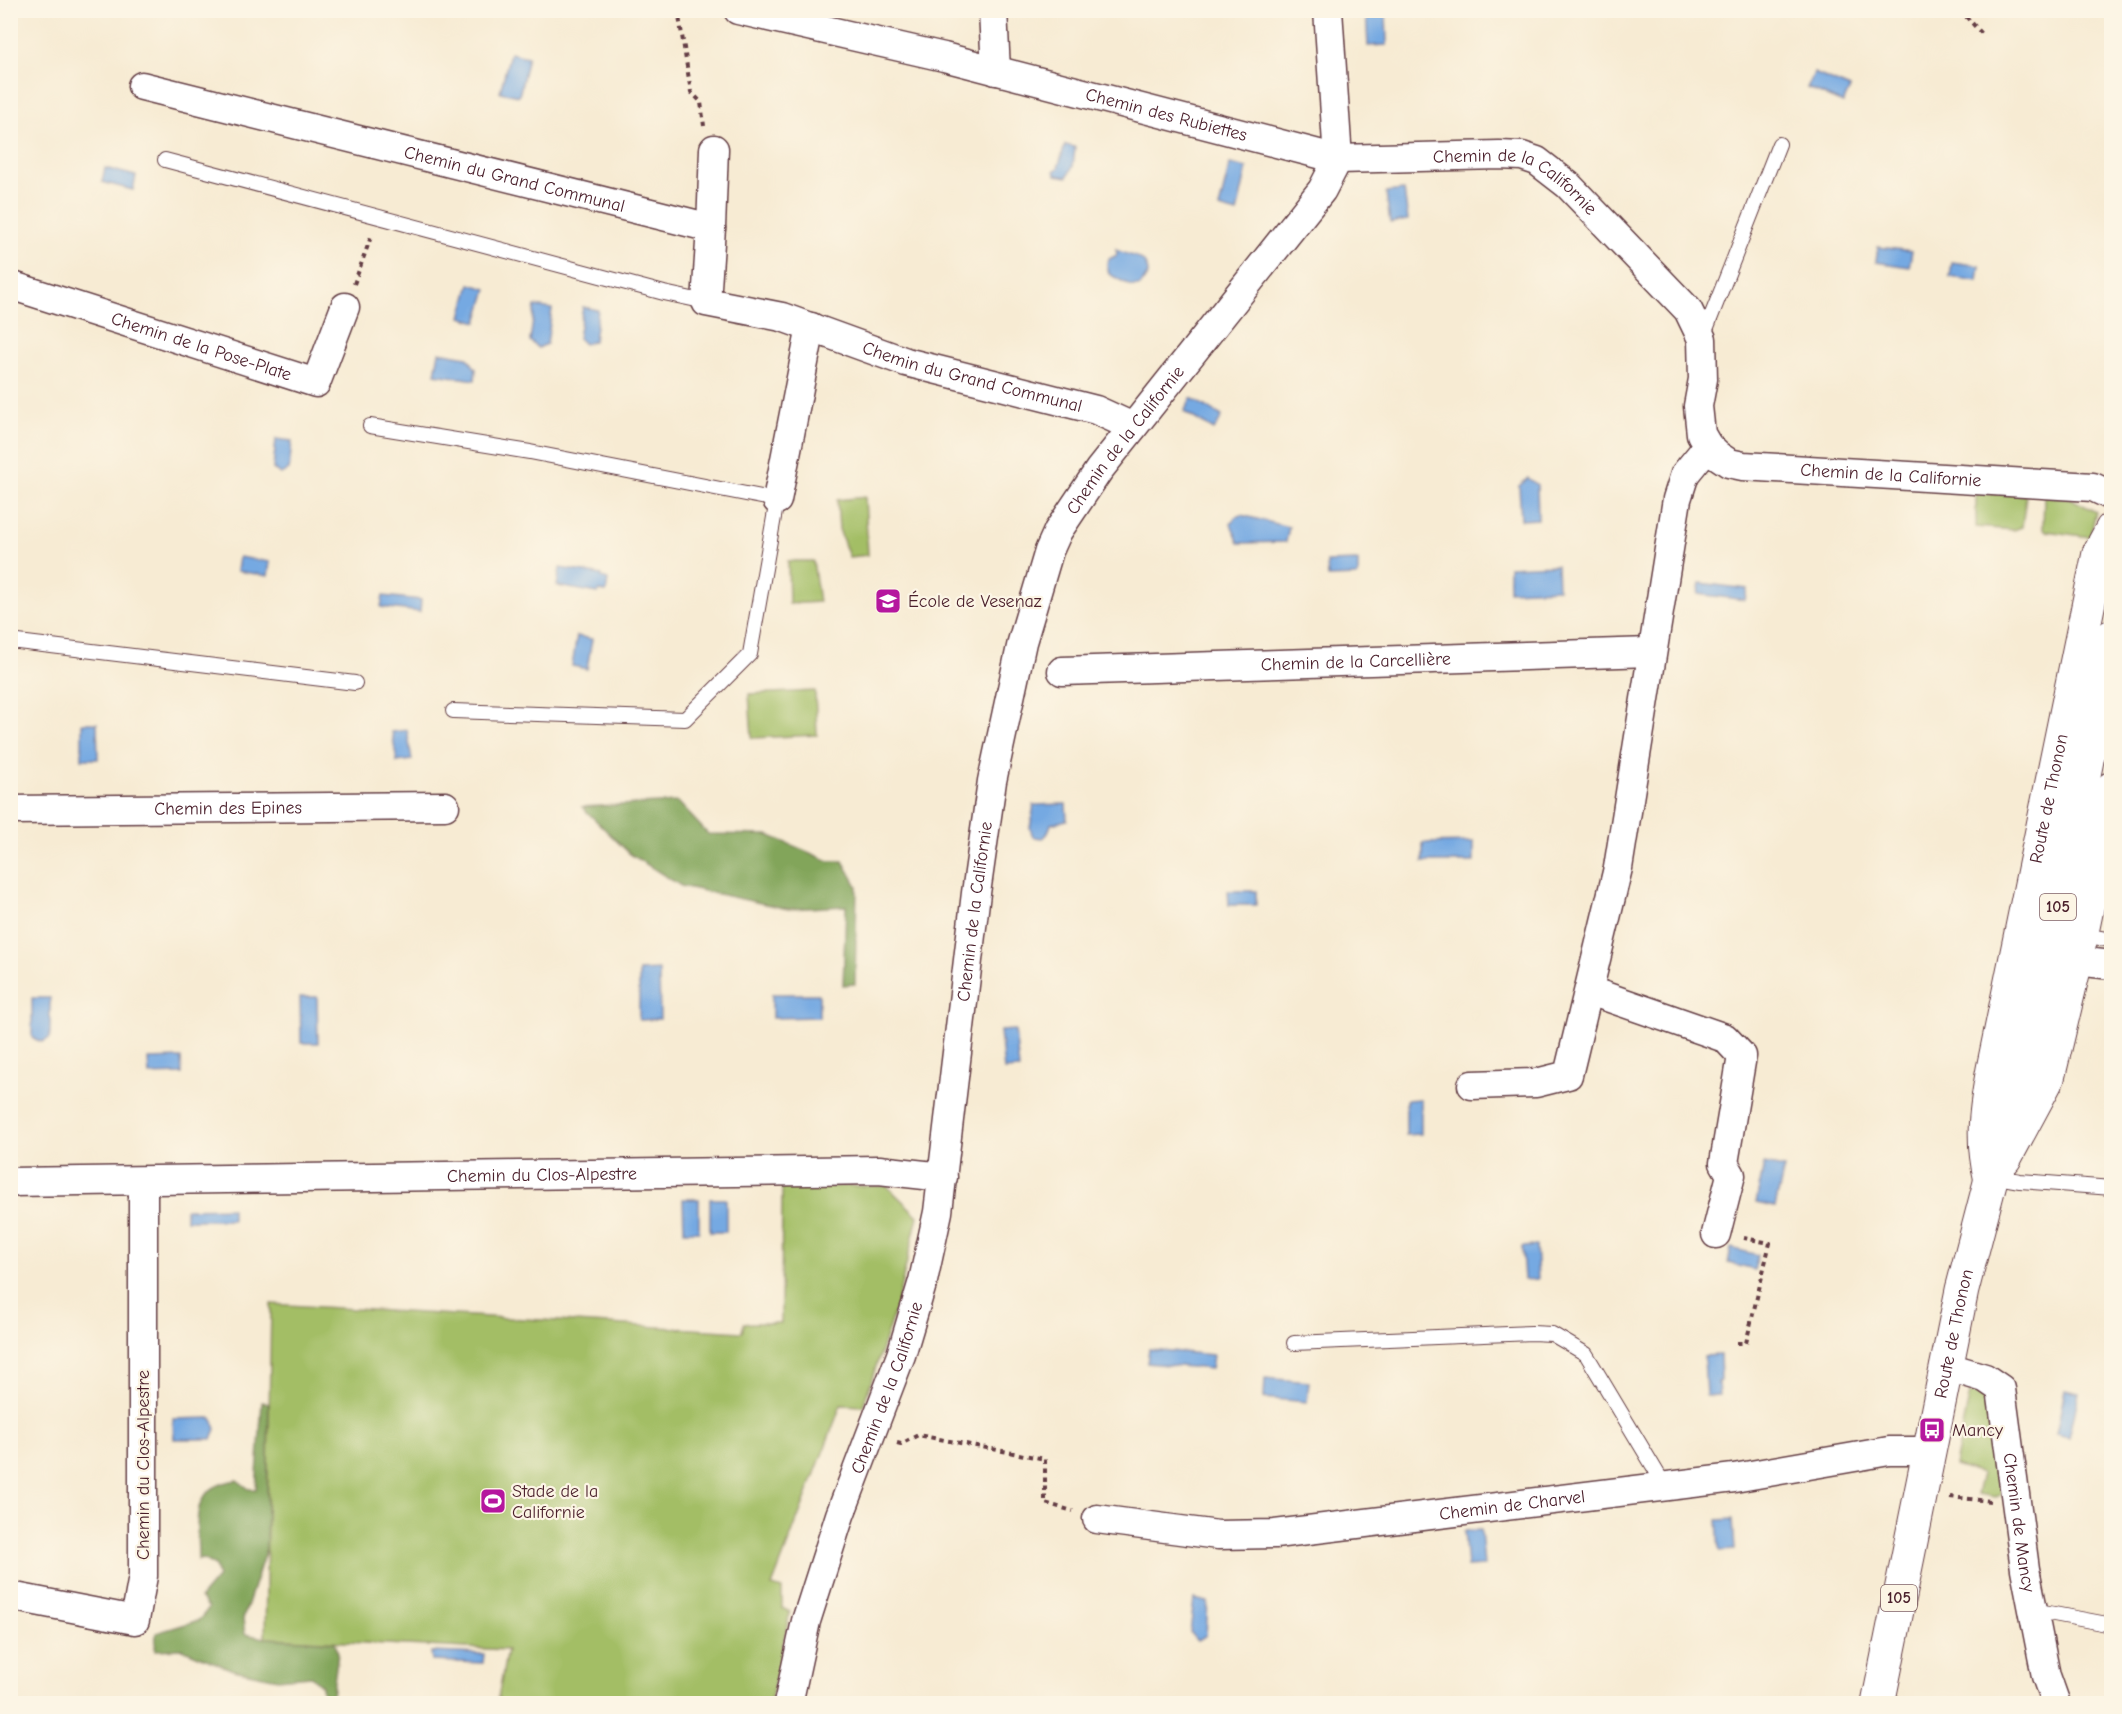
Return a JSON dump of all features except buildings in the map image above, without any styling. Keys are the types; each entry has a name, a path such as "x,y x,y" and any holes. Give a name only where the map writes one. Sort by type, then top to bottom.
{"main road":[{"name":"Route de Thonon","path":"1878,1704 1945,1366 1990,1176 1984,1150 1984,1126 1991,1079 2099,553 2112,529"},
{"name":"105","path":"1990,1176 2042,983 2112,636"},
{"name":"Route de Thonon","path":"1990,1176 2005,1158 2048,1078 2090,945 2110,801"}],"street":[{"name":"Chemin des Rubiettes","path":"738,10 996,70 1338,159"},
{"path":"993,10 996,70"},
{"path":"1328,10 1338,159"},
{"name":"Chemin du Grand Communal","path":"142,86 711,228"},
{"path":"706,302 714,149"},
{"name":"Chemin de la Californie","path":"788,1704 806,1620 827,1552 901,1355 923,1281 943,1177 976,893 992,781 1022,642 1046,561 1058,531 1072,508 1133,427 1322,189 1338,159 1522,156 1537,161 1568,185 1688,310 1702,339 1702,379 1698,422 1708,446 1729,463 1743,466 2093,487 2112,496"},
{"name":"Chemin de la Pose-Plate","path":"10,285 315,383 345,307"},
{"name":"Chemin du Grand Communal","path":"706,302 782,317 906,362 1096,410 1133,427"},
{"path":"777,500 811,327"},
{"path":"1472,1085 1536,1083 1568,1075 1618,868 1651,652 1682,481 1708,446"},
{"name":"Chemin de la Carcellière","path":"1062,671 1651,652"},
{"name":"Chemin des Epines","path":"10,810 445,806"},
{"path":"2090,945 2112,965"},
{"path":"1590,990 1725,1038 1742,1056 1724,1163 1731,1175 1716,1234"},
{"name":"Chemin du Clos-Alpestre","path":"10,1182 143,1182 879,1170 943,1177"},
{"name":"Chemin du Clos-Alpestre","path":"10,1596 135,1620 143,1575 143,1182"},
{"name":"Chemin de Mancy","path":"1945,1366 1985,1378 2001,1389 2033,1610 2046,1676 2056,1704"},
{"name":"Chemin de Charvel","path":"1097,1519 1218,1535 1245,1536 1734,1478 1889,1451 1928,1451"}],"lane":[{"path":"1702,339 1779,144"},
{"path":"165,160 664,293 706,302"},
{"path":"370,426 530,452 777,500 750,654 685,719 453,711"},
{"path":"10,641 355,683"},
{"path":"1990,1176 2020,1181 2112,1188"},
{"path":"1294,1343 1552,1334 1586,1354 1665,1486"},
{"name":"Chemin de Mancy","path":"2033,1610 2112,1625"}],"path":[{"path":"678,10 691,92 701,102 705,142 714,149"},
{"path":"1960,10 1984,36"},
{"path":"345,307 378,217"},
{"path":"1716,1234 1770,1243 1746,1343 1737,1343"},
{"path":"871,1439 902,1444 918,1435 1045,1459 1045,1503 1097,1519"},
{"path":"1943,1496 2017,1504"}],"green space":[{"path":"1976,493 2026,495 2022,527 2014,530 1976,527"},
{"path":"2044,496 2070,498 2096,512 2090,537 2046,531 2043,527"},
{"path":"865,497 868,555 849,557 839,529 837,500"},
{"path":"788,561 813,561 819,602 789,604"},
{"path":"815,691 817,735 752,738 749,694"},
{"path":"678,802 708,834 768,835 829,861 843,861 857,886 855,984 843,985 846,906 788,909 681,886 630,854 582,807"},
{"path":"782,1186 887,1186 918,1216 897,1303 863,1406 841,1405 772,1586 782,1589 782,1608 790,1612 770,1703 497,1703 507,1650 265,1638 271,1304 742,1332 744,1323 781,1323"},
{"path":"1970,1393 1982,1396 1991,1407 2002,1494 1996,1497 1977,1494 1982,1474 1955,1466"},
{"path":"262,1402 269,1404 266,1549 243,1619 245,1634 265,1638 335,1642 338,1653 331,1703 324,1703 322,1686 311,1676 278,1679 233,1670 182,1649 155,1650 156,1633 199,1620 209,1608 200,1598 218,1577 215,1566 203,1559 198,1560 199,1508 203,1498 210,1490 221,1484 237,1480 249,1489 256,1489"}],"water":[{"path":"1366,11 1386,11 1387,45 1368,46"},
{"path":"510,53 528,57 519,96 500,92"},
{"path":"1814,73 1850,88 1843,103 1807,88"},
{"path":"1065,145 1075,147 1073,166 1067,177 1056,175 1054,171 1058,168"},
{"path":"1230,164 1247,168 1237,213 1219,208"},
{"path":"105,168 136,176 133,190 102,182"},
{"path":"1404,190 1408,220 1390,223 1386,192"},
{"path":"1878,247 1912,251 1909,267 1876,262"},
{"path":"1116,249 1144,262 1148,274 1140,286 1131,286 1109,274 1107,265 1109,259 1117,255"},
{"path":"1952,262 1980,266 1978,281 1950,277"},
{"path":"470,284 487,289 477,322 461,317"},
{"path":"535,306 552,309 547,344 538,348 530,341"},
{"path":"583,307 598,310 594,341 584,344 578,338"},
{"path":"439,352 467,357 476,369 475,380 435,374"},
{"path":"1191,398 1222,416 1214,430 1184,412"},
{"path":"276,439 292,441 289,470 281,474 273,469"},
{"path":"1528,478 1537,485 1538,519 1521,520 1519,486"},
{"path":"1241,515 1289,527 1286,542 1239,543 1231,524 1235,517"},
{"path":"239,557 270,562 268,576 237,571"},
{"path":"1358,561 1358,576 1328,577 1327,562"},
{"path":"1557,565 1558,589 1509,591 1509,567"},
{"path":"560,568 602,575 602,578 608,580 606,592 599,591 598,593 557,586"},
{"path":"1700,583 1747,589 1745,600 1698,594"},
{"path":"383,596 421,600 420,612 381,607"},
{"path":"577,636 592,639 587,669 572,666"},
{"path":"82,723 97,723 98,759 82,759"},
{"path":"407,730 412,760 397,762 392,732"},
{"path":"1066,804 1067,820 1051,824 1048,833 1043,838 1033,837 1030,828 1034,805"},
{"path":"1474,842 1474,862 1423,862 1423,843"},
{"path":"1228,891 1256,891 1256,905 1229,905"},
{"path":"659,970 660,1019 639,1020 639,971"},
{"path":"772,994 819,994 819,1017 772,1018"},
{"path":"300,997 317,997 318,1043 301,1043"},
{"path":"32,998 50,998 50,1038 42,1042 32,1038"},
{"path":"1015,1030 1019,1069 1004,1070 1000,1031"},
{"path":"181,1058 182,1074 149,1075 148,1059"},
{"path":"1421,1099 1421,1134 1406,1135 1406,1100"},
{"path":"1764,1164 1784,1168 1775,1207 1756,1203"},
{"path":"683,1199 699,1199 699,1231 684,1231"},
{"path":"710,1199 726,1199 726,1232 710,1232"},
{"path":"232,1208 232,1220 186,1220 186,1209"},
{"path":"1536,1246 1538,1279 1524,1280 1522,1247"},
{"path":"1731,1248 1758,1255 1754,1270 1728,1263"},
{"path":"1149,1349 1213,1355 1211,1369 1147,1363"},
{"path":"1720,1355 1719,1395 1706,1396 1704,1356"},
{"path":"1265,1378 1309,1382 1307,1402 1264,1398"},
{"path":"2065,1390 2079,1393 2069,1437 2056,1434"},
{"path":"212,1418 216,1429 212,1439 174,1439 173,1419"},
{"path":"1733,1519 1735,1550 1719,1551 1717,1520"},
{"path":"1481,1530 1484,1566 1467,1567 1464,1531"},
{"path":"1194,1599 1208,1602 1206,1635 1197,1641 1190,1633"},
{"path":"431,1652 484,1654 483,1663 432,1661"}],"place":[{"name":"École de Vesenaz","path":"888,601"},
{"name":"Mancy","path":"1932,1430"},
{"name":"Stade de la Californie","path":"493,1501"}]}
